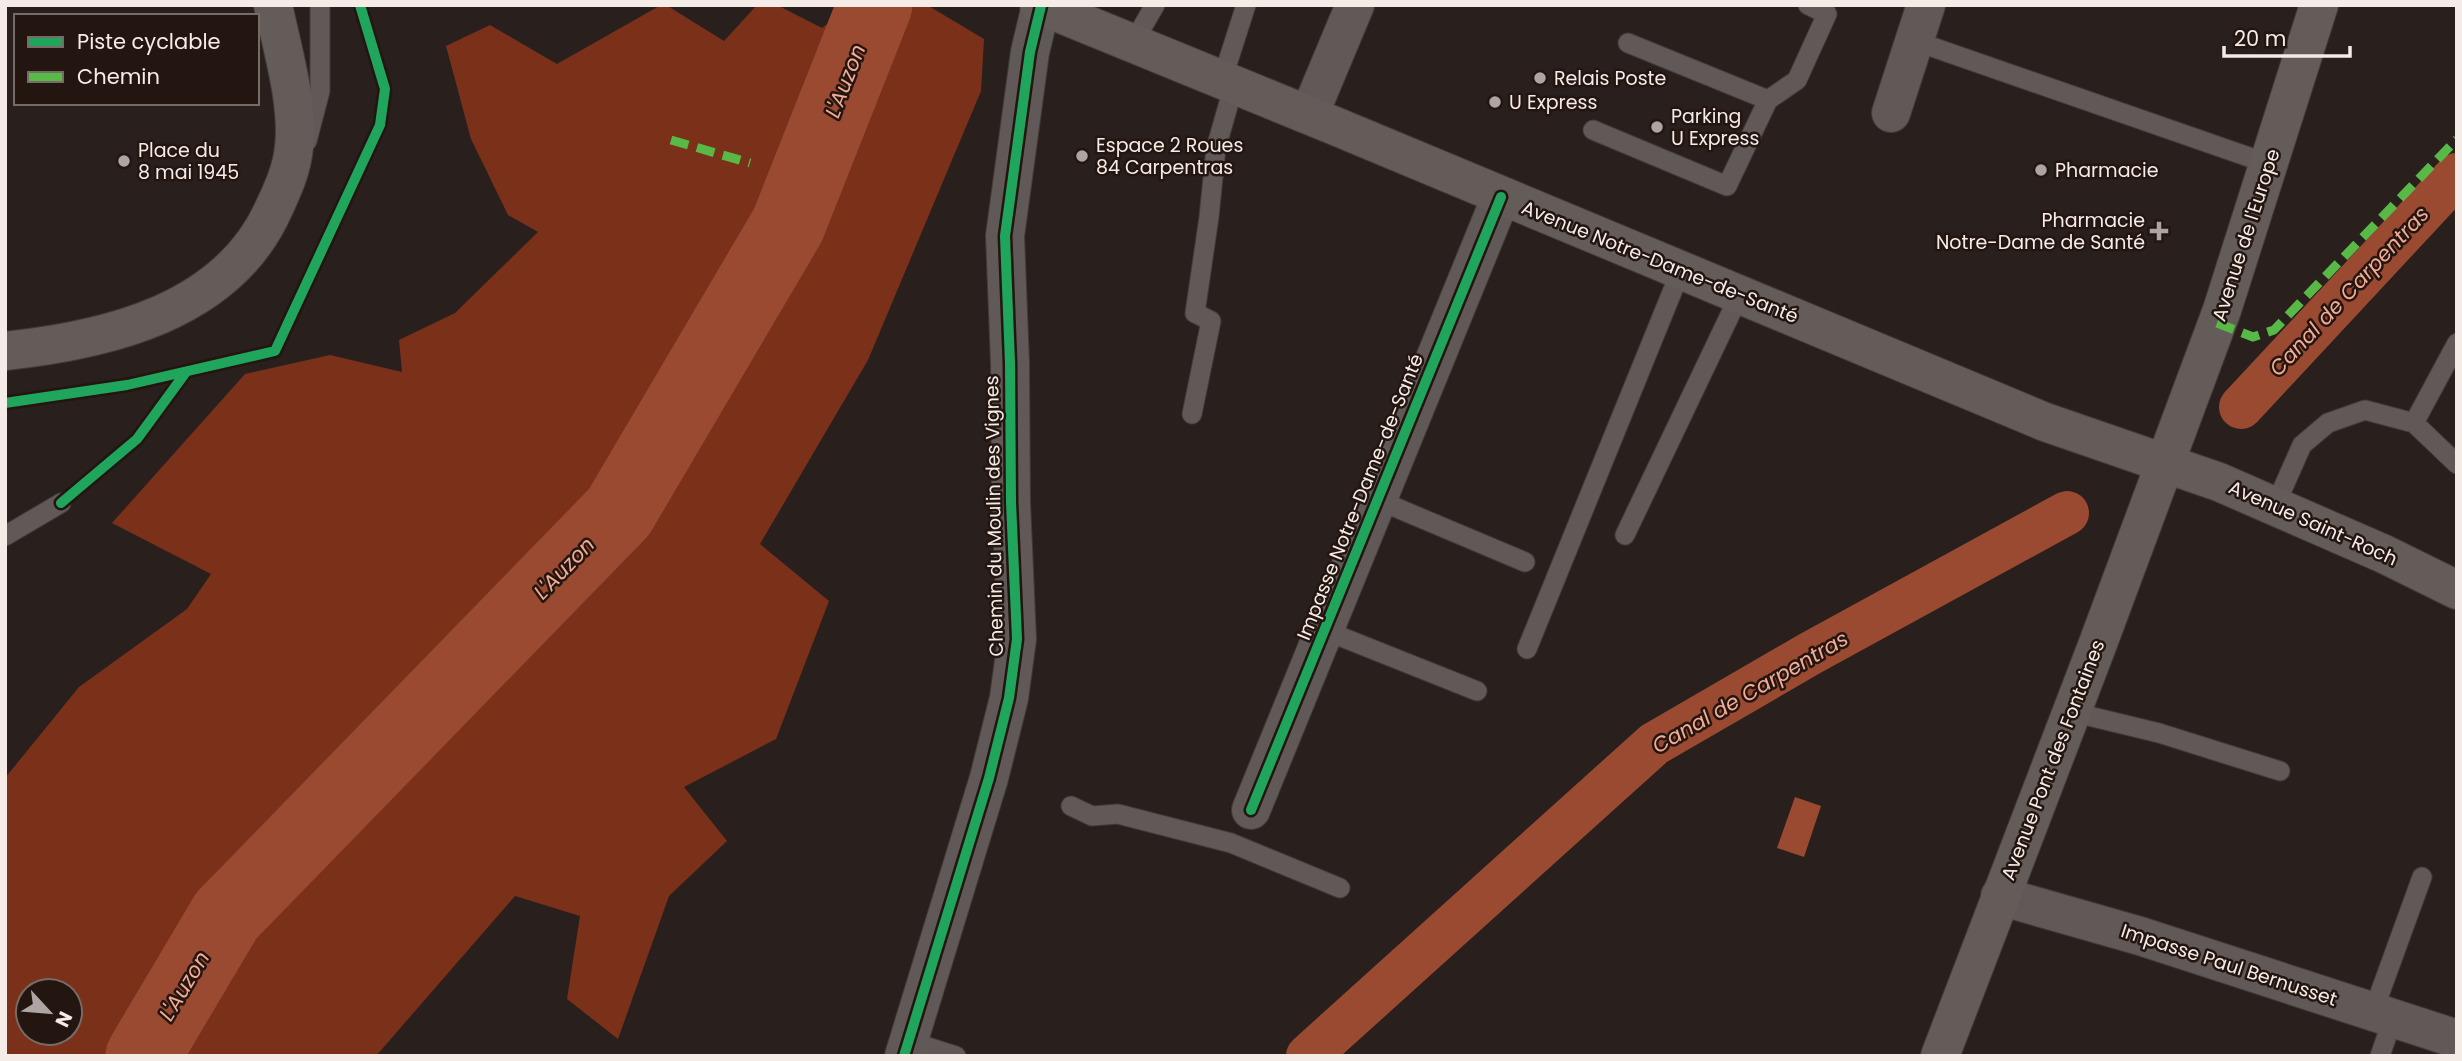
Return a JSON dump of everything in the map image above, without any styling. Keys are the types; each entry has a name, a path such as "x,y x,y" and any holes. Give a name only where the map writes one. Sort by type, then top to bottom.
{"main road":[{"path":"5,351 82,341 139,324 180,306 219,282 243,257 267,224 286,183 294,147 292,107 273,5"},
{"name":"Avenue de l'Europe","path":"2166,463 2222,310 2319,5"},
{"name":"Avenue Notre-Dame-de-Santé","path":"1040,6 1309,115 2045,422 2166,463"},
{"name":"Avenue Saint-Roch","path":"2166,463 2275,506 2457,590"},
{"name":"Avenue Pont des Fontaines","path":"1940,1056 2166,463"},
{"path":"2384,554 2457,560"}],"street":[{"path":"1309,115 1355,5"},
{"name":"Chemin du Moulin des Vignes","path":"907,1048 989,778 1009,698 1017,639 1005,236 1030,52 1040,6"},
{"path":"1891,113 1921,23"},
{"name":"Impasse Notre-Dame-de-Santé","path":"1251,810 1502,197"},
{"name":"Impasse Paul Bernusset","path":"2000,896 2140,936 2457,1039"}],"lane":[{"path":"286,183 306,145 320,91 320,5"},
{"path":"1133,43 1155,5"},
{"path":"1192,414 1211,321 1195,313 1216,148 1246,5"},
{"path":"1593,130 1727,186 1768,100 1797,80 1827,14 1808,5"},
{"path":"1921,23 2269,164"},
{"path":"1628,43 1768,100"},
{"path":"1527,649 1681,270"},
{"path":"1625,535 1740,294"},
{"path":"2414,424 2457,342"},
{"path":"2275,506 2302,445 2328,423 2365,410 2414,424 2457,464"},
{"path":"1378,500 1525,562"},
{"path":"5,536 61,503"},
{"path":"1324,631 1477,691"},
{"path":"2072,712 2159,733 2280,771"},
{"path":"1071,806 1092,816 1118,814 1231,844 1340,888"},
{"path":"1231,844 1251,810"},
{"path":"2380,1056 2383,1015 2422,877"},
{"path":"907,1048 956,1056"}],"shaded area":[{"path":"661,5 666,5 724,41 757,5 777,5 822,28 851,5 927,5 984,39 981,91 868,360 760,544 829,601 776,739 684,787 727,841 669,896 618,1039 567,999 580,916 515,896 376,1056 5,1056 5,778 79,687 187,609 211,574 112,523 245,374 330,355 402,372 399,340 455,313 538,232 508,215 471,139 446,46 490,25 557,64"},
{"path":"1795,797 1821,806 1804,857 1777,848"}],"waterway":[{"name":"L'Auzon","path":"143,1056 226,916 619,512 788,225 875,5"},
{"name":"Canal de Carpentras","path":"2241,407 2457,175"},
{"name":"Canal de Carpentras","path":"1308,1056 1654,744 1811,653 2067,513"}],"marked path":[{"path":"2217,323 2253,337 2274,330 2457,139"},
{"path":"671,140 750,163"}],"cycle path":[{"path":"5,403 127,385 275,351 380,125 385,89 360,5"},
{"path":"904,1056 989,778 1009,698 1017,639 1005,236 1030,52 1041,6"},
{"path":"1251,810 1501,197"},
{"path":"61,503 137,439 186,372"}],"place":[{"name":"Relais Poste","path":"1540,78"},
{"name":"U Express","path":"1495,102"},
{"name":"Parking U Express","path":"1657,127"},
{"name":"Espace 2 Roues 84 Carpentras","path":"1082,156"},
{"name":"Place du 8 mai 1945","path":"124,161"},
{"name":"Pharmacie","path":"2041,170"},
{"name":"Pharmacie Notre-Dame de Santé","path":"2159,231"}]}
